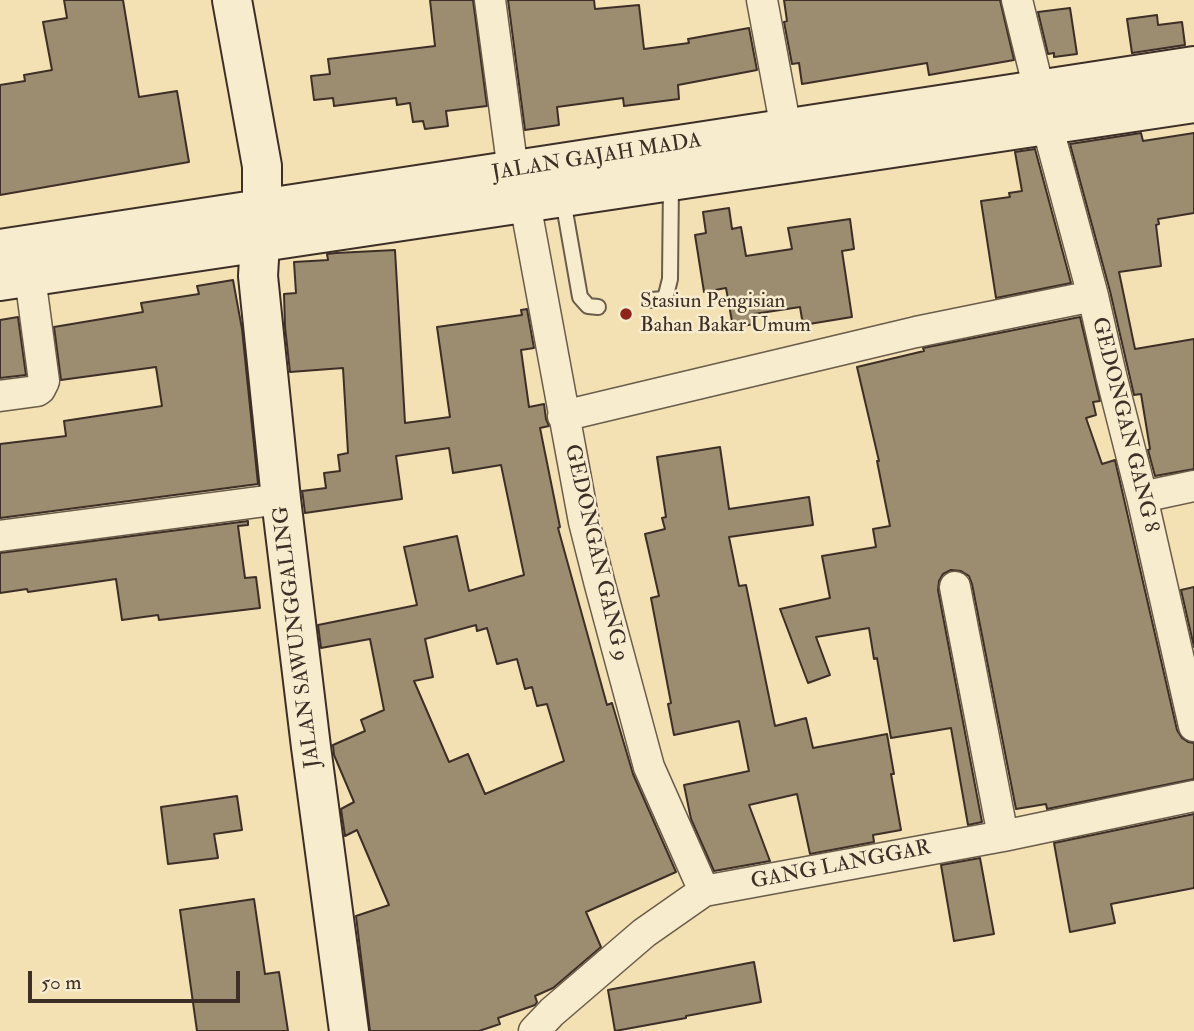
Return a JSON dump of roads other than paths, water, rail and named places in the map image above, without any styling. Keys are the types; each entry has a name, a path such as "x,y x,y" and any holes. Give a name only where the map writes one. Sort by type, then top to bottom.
{"main road":[{"name":"JALAN SAWUNGGALING","path":"232,0 262,166 258,276 281,499 349,1031"},
{"name":"JALAN GAJAH MADA","path":"516,177 563,198 671,182 1043,108 1194,66"},
{"name":"JALAN GAJAH MADA","path":"15,279 261,226 786,129 1043,108 1194,103"},
{"name":"JALAN GAJAH MADA","path":"0,249 261,226"}],"street":[{"name":"GEDONGAN GANG 9","path":"490,0 516,177 584,522 641,740 658,789 704,891"},
{"path":"762,0 786,129"},
{"name":"GEDONGAN GANG 8","path":"1017,0 1093,296 1194,726"},
{"path":"0,397 37,391 44,381 15,279"},
{"path":"563,416 916,332 1093,296"},
{"path":"1142,497 1194,486"},
{"path":"0,536 281,499"},
{"path":"955,587 1003,836"},
{"name":"GANG LANGGAR","path":"534,1031 552,1012 644,933 704,891 1003,836 1194,796"}],"lane":[{"path":"652,300 662,299 666,295 670,279 671,182"},
{"path":"563,198 580,297 588,306 598,307"}],"place":[{"name":"Stasiun Pengisian Bahan Bakar Umum","path":"626,314"}]}
